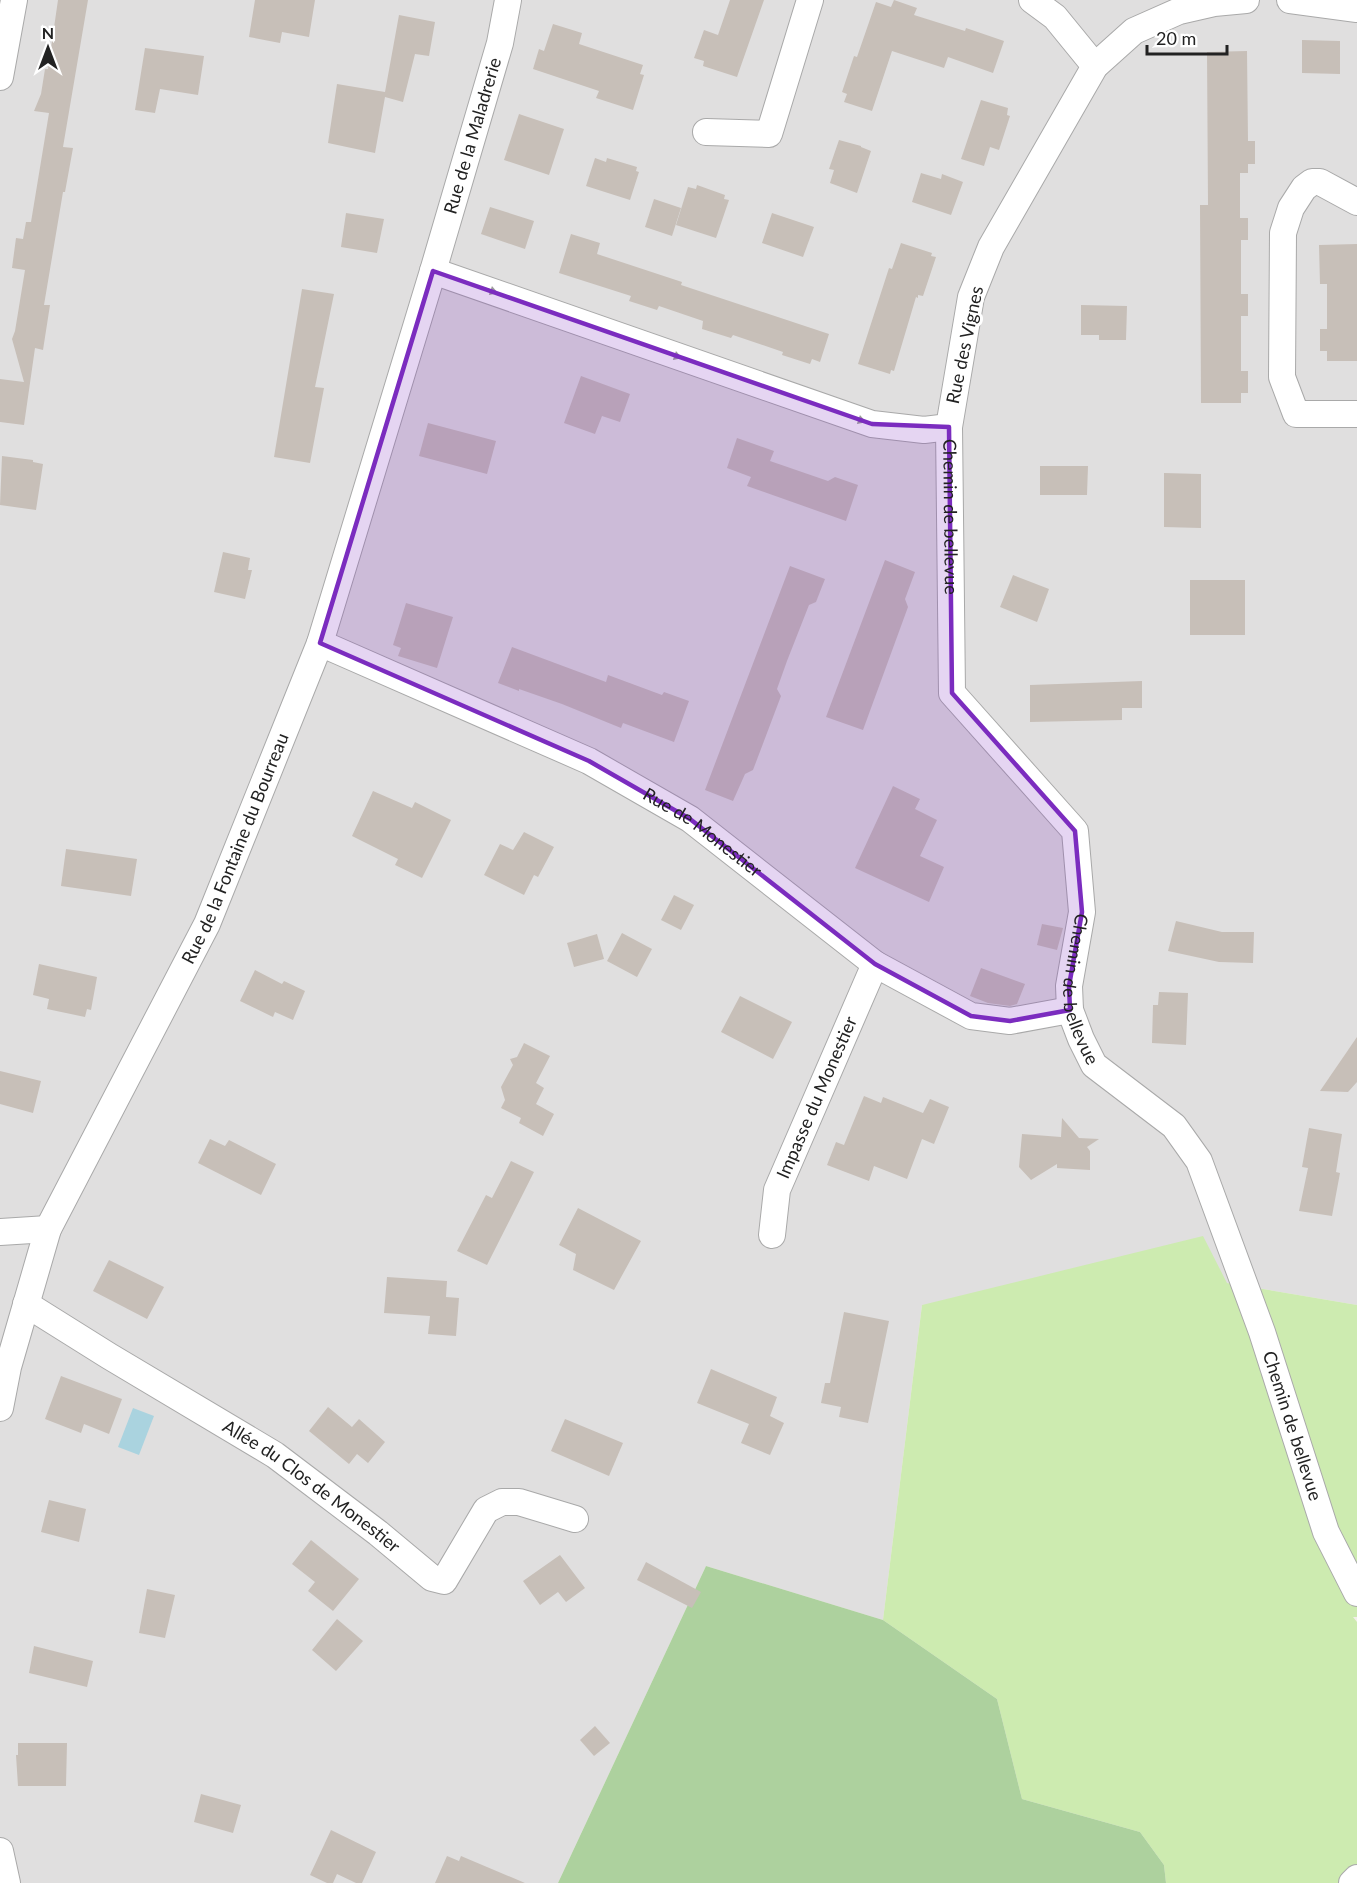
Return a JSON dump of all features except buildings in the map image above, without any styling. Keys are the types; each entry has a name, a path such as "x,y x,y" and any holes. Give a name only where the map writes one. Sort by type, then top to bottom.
{"street":[{"path":"0,77 14,0"},
{"name":"Rue de la Maladrerie","path":"434,271 500,43 508,0"},
{"path":"706,132 769,134 810,0"},
{"path":"1032,0 1055,18 1095,66"},
{"name":"Rue des Vignes","path":"434,271 872,424 924,430 948,427 971,297 987,257 1095,66 1134,31 1179,11 1214,3 1246,0"},
{"path":"1290,0 1357,9"},
{"path":"1357,202 1320,182 1312,182 1304,188 1291,208 1283,233 1282,365 1282,377 1296,414 1357,414"},
{"name":"Rue de la Fontaine du Bourreau","path":"0,1408 8,1367 48,1229 207,924 320,643 434,271"},
{"name":"Chemin de bellevue","path":"948,427 952,693 1075,831 1082,912 1069,986 1070,1010 1094,1065 1174,1125 1199,1161 1262,1332 1326,1532 1357,1593"},
{"name":"Rue de Monestier","path":"320,643 589,761 690,819 875,964 971,1016 1010,1022 1070,1010"},
{"name":"Impasse du Monestier","path":"772,1235 777,1190 875,964"},
{"path":"0,1232 48,1229"},
{"name":"Allée du Clos de Monestier","path":"26,1304 275,1455 378,1533 432,1578 444,1581 486,1510 502,1502 519,1502 575,1519"},
{"path":"0,1851 7,1883"},
{"path":"1352,1883 1357,1878"}],"highlighted area":[{"path":"433,271 872,424 949,427 952,693 1075,831 1082,912 1069,986 1070,1010 1010,1021 971,1016 875,964 690,819 589,761 320,643"}],"shaded area":[{"path":"0,0 1357,0 1357,1305 1227,1283 922,1305 883,1620 706,1566 558,1883 0,1883"}],"green space":[{"path":"1203,1236 1227,1283 1357,1305 1357,1617 1353,1617 1357,1622 1357,1866 1338,1883 1166,1883 1164,1865 1140,1832 1022,1799 997,1699 883,1620 922,1305"},
{"path":"706,1566 883,1620 997,1699 1022,1799 1140,1832 1164,1865 1166,1883 558,1883"}],"water":[{"path":"133,1408 154,1416 139,1455 118,1447"}]}
